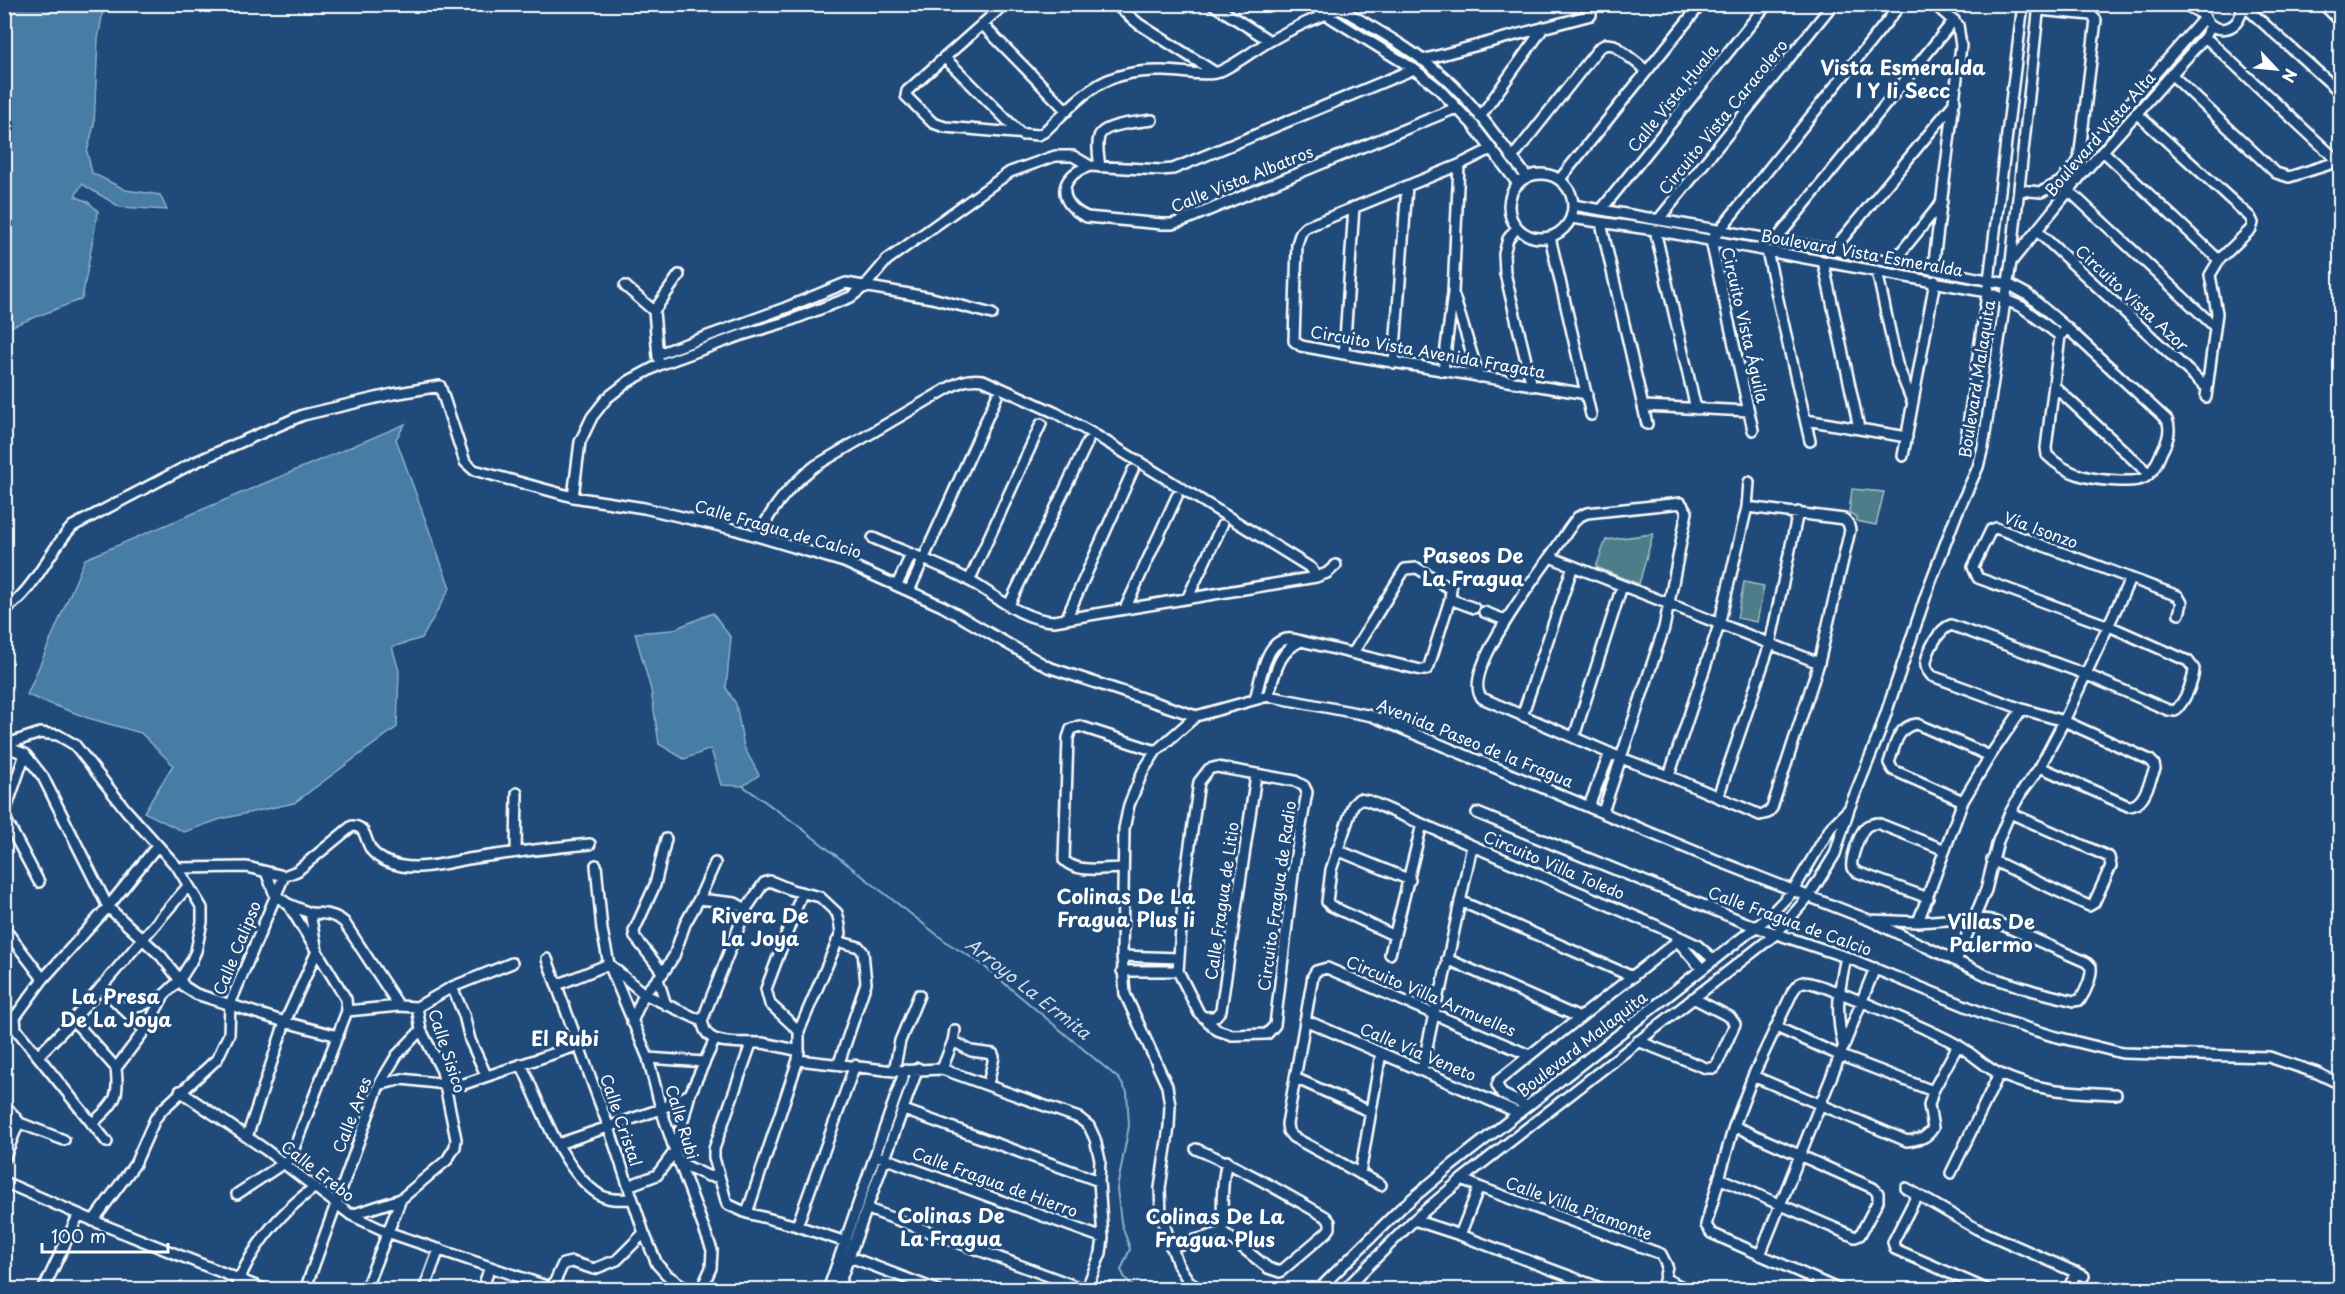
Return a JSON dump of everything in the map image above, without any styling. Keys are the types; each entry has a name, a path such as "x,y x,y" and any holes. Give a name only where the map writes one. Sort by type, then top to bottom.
{"street":[{"path":"1005,4 906,91 906,96 938,126 1038,135 1088,91 1125,72 1166,70 1198,75 1216,73 1270,41 1337,7 1353,4"},
{"path":"1115,4 1139,24 1216,73"},
{"path":"1212,4 1270,41"},
{"path":"1309,4 1414,69 1437,87 1518,184"},
{"path":"1560,179 1701,4"},
{"name":"Calle Vista Huala","path":"1601,210 1767,4"},
{"name":"Circuito Vista Caracolero","path":"1659,219 1833,4"},
{"name":"Circuito Vista Águila","path":"1754,430 1711,241 1901,4"},
{"path":"1933,269 1961,46 1960,34 1954,20 1934,4"},
{"name":"Boulevard Malaquita","path":"1965,446 1989,280 2023,4"},
{"path":"2184,4 2205,15 2224,29 2236,23 2240,18 2242,4"},
{"path":"2242,4 2340,92"},
{"path":"2323,4 2340,21"},
{"path":"1337,7 1422,60 1444,77 1480,117 1527,177"},
{"path":"2039,8 2091,15 2096,20 2078,159 2084,172"},
{"name":"Boulevard Malaquita","path":"1344,1290 1413,1220 1462,1179 1776,934 1809,896 1835,854 1928,589 1957,513 1978,467 1983,447 2011,262 2039,8"},
{"path":"1422,60 1591,15"},
{"name":"Boulevard Vista Alta","path":"2011,262 2084,172 2205,37 2205,15"},
{"name":"Boulevard Vista Alta","path":"2019,190 2041,192 2060,182 2205,15"},
{"path":"1775,241 1954,20"},
{"path":"982,24 1067,111"},
{"path":"1480,117 1544,27"},
{"path":"2205,37 2339,162"},
{"path":"1512,158 1599,48 1606,44 1614,45 1647,71"},
{"path":"944,57 1022,135"},
{"path":"573,496 580,442 592,417 607,398 629,381 659,365 851,297 865,286 886,260 1010,172 1055,156 1073,156 1095,166 1173,169 1414,69"},
{"path":"2171,74 2276,173 2289,177 2339,162"},
{"path":"1833,250 1955,102"},
{"name":"Calle Vista Albatros","path":"1095,166 1074,173 1065,188 1068,205 1075,212 1087,218 1172,224 1456,108"},
{"path":"2103,151 2219,260 2251,229 2253,223 2250,217 2136,113"},
{"path":"1095,166 1101,132 1111,127 1152,120"},
{"name":"Circuito Vista Avenida Fragata","path":"1491,149 1459,165 1306,226 1301,232 1298,244 1294,341 1301,346 1344,354 1587,394"},
{"path":"1443,371 1453,293 1459,165"},
{"path":"1537,174 1548,174 1560,179 1569,189 1574,205 1571,218 1566,226 1550,237 1532,237 1517,227 1510,215 1509,202 1518,184 1527,177 1537,174"},
{"path":"2060,182 2215,327"},
{"path":"1394,363 1407,186"},
{"path":"1893,262 1943,200"},
{"name":"Boulevard Vista Esmeralda","path":"1574,205 1833,250 2008,284 2028,295 2067,328 2167,420 2169,430 2167,440 2149,474"},
{"path":"1344,354 1354,207"},
{"name":"Boulevard Vista Esmeralda","path":"1571,218 1655,230 1987,292 2037,317 2060,336"},
{"path":"1601,223 1647,424"},
{"path":"1517,227 1508,239 1504,254 1505,273 1532,386"},
{"path":"1655,230 1696,409"},
{"name":"Circuito Vista Azor","path":"2037,231 2206,392 2217,313 2210,275 2219,260"},
{"path":"1550,237 1591,415"},
{"path":"1767,251 1810,441"},
{"path":"1823,261 1859,428"},
{"path":"1877,271 1897,364 1913,403"},
{"path":"659,365 654,311 679,275"},
{"path":"1903,456 1935,281"},
{"path":"658,354 846,283 932,298 992,314"},
{"path":"625,286 654,311"},
{"path":"1453,293 1479,377"},
{"path":"2054,386 2149,474 2143,479 2134,481 2085,478 2071,472 2047,455 2046,448 2060,336 2067,328"},
{"path":"759,536 766,520 782,497 808,472 945,390 963,380 972,378 983,380 1056,413 1097,436 1311,568 1316,576"},
{"name":"Calle Fragua de Calcio","path":"4,610 32,582 60,539 73,526 193,463 303,415 393,393 440,386 465,462 469,467 573,496 644,508 759,536 844,562 942,606 1048,667 1196,716"},
{"path":"909,591 997,396"},
{"path":"1644,406 1749,411"},
{"path":"1806,420 1907,437"},
{"path":"969,581 1041,424"},
{"path":"1009,605 1088,441"},
{"path":"1066,619 1133,470"},
{"path":"1669,776 1719,625 1747,507 1749,482"},
{"path":"1125,609 1177,496"},
{"path":"1603,812 1620,758 1670,603 1687,512 1681,503 1587,513 1578,517 1504,620 1476,686 1477,693 1493,704 1620,758 1669,776 1760,815 1768,813 1772,808 1819,663 1850,530 1844,519 1747,507"},
{"path":"1718,797 1770,644 1798,512"},
{"path":"1188,597 1222,525"},
{"name":"Vía Isonzo","path":"2109,626 1978,578 1972,567 1987,533 1996,528 2178,596 2182,603 2179,614"},
{"path":"873,538 969,581 1027,616 1041,621 1066,619 1316,576 1327,573 1336,565"},
{"path":"897,585 911,555"},
{"path":"1550,557 1819,663"},
{"path":"1522,716 1572,566"},
{"path":"1256,699 1266,663 1277,642 1284,638 1426,670 1450,599 1451,589 1448,585 1417,568 1405,569 1353,653"},
{"path":"1956,961 1986,890 1992,860 2010,813 2040,767 2064,721 2130,579"},
{"path":"1574,737 1622,586"},
{"path":"1450,599 1504,620"},
{"path":"2040,767 2128,806 2134,806 2140,802 2155,769 2154,764 2064,721 2022,709 1932,676 1927,670 1926,662 1939,633 1944,627 1951,625 2085,674 2175,711 2181,705 2194,676 2194,669 2188,661 2109,626"},
{"path":"1268,696 1276,668 1286,649 1301,641"},
{"name":"Avenida Paseo de la Fragua","path":"1199,1290 1188,1280 1178,1265 1161,1215 1160,1188 1170,1105 1167,1086 1125,994 1122,971 1124,829 1129,805 1143,771 1156,751 1196,716 1268,696 1372,716 1793,891 1869,920 1990,977 2074,1001 2080,1000 2084,995 2092,973 2091,967 2086,962 1992,920 1974,918 1918,922 1869,920"},
{"path":"1918,922 1963,801 2022,709"},
{"path":"1963,801 1893,770 1889,763 1900,732 1908,725 1917,724 1990,756"},
{"path":"1123,868 1077,868 1069,865 1065,860 1068,738 1071,729 1079,726 1156,751"},
{"path":"4,745 40,733 58,735 75,745 157,846 178,868 202,908 203,915 196,951 179,981 164,995 141,1006 121,1008"},
{"path":"4,745 25,754 43,777 108,907 166,962 179,981 196,994 338,1036"},
{"path":"1589,806 1610,753"},
{"path":"25,754 4,816 39,882"},
{"name":"Circuito Fragua de Radio","path":"1217,767 1256,774 1295,781 1305,786 1307,792 1294,866 1275,1025 1267,1034 1232,1035 1217,1030 1203,1017 1178,970 1184,887 1199,782 1209,769 1217,767"},
{"name":"Calle Fragua de Litio","path":"1203,1017 1215,1017 1221,1010 1256,774"},
{"path":"516,852 517,793"},
{"name":"Circuito Villa Toledo","path":"1395,936 1330,906 1328,902 1331,870 1337,850 1353,805 1359,799 1369,801 1697,945 1714,960"},
{"name":"Boulevard Malaquita","path":"1318,1290 1401,1208 1756,927 1793,891 1831,827 1849,809"},
{"name":"Calle Fragua de Calcio","path":"1477,813 1756,927 1875,968 1995,1018 2097,1047 2146,1055 2269,1057 2317,1073 2340,1084"},
{"path":"1992,860 2089,906 2094,903 2111,866 2109,857 2010,813"},
{"path":"1390,954 1422,824"},
{"path":"1928,898 1857,872 1852,868 1852,858 1864,830 1867,826 1877,824 1945,850"},
{"path":"178,868 247,867 284,876 297,871 352,826 358,826 364,831 370,849 386,862 411,867 590,844"},
{"path":"666,839 655,885 634,931 635,937 661,976 666,1005"},
{"path":"107,1142 16,1029 15,1017 43,979 108,907 157,846"},
{"path":"1422,1070 1472,846"},
{"path":"1337,850 1410,880"},
{"path":"632,1022 644,994 661,976 674,956 685,924 715,864"},
{"name":"Calle Rubi","path":"596,865 602,930 609,964 648,1058 661,1109 712,1250 711,1268 701,1290"},
{"path":"266,872 275,895 288,904 310,913 331,914 344,922 399,1006"},
{"name":"Calle Calipso","path":"93,1221 135,1164 155,1119 180,1091 217,1059 229,1034 230,1004 284,876"},
{"path":"747,1213 799,1055 799,1031 839,937 837,913 825,900 815,894 770,881 764,883 746,909 702,1021 706,1032 715,1039 751,1044 772,1044 799,1055 839,1064 894,1071 918,1068 942,1069 1078,1118 1089,1126 1095,1139 1100,1160 1099,1181 1103,1238 1101,1253 1086,1290 868,1209"},
{"path":"38,1056 73,1020 188,886"},
{"path":"799,1031 770,1004 766,989 802,892"},
{"path":"699,899 735,903 746,909"},
{"path":"1460,901 1633,977"},
{"path":"237,1194 285,1164 295,1151 347,1011 346,999 288,904"},
{"path":"247,1137 285,1022 317,951 310,913"},
{"path":"4,928 43,979"},
{"path":"839,937 859,947 863,952 866,983 839,1064"},
{"name":"Circuito Villa Toledo","path":"1678,938 1702,969"},
{"name":"Circuito Villa Armuelles","path":"1502,1075 1633,977 1678,938"},
{"path":"1122,956 1178,958"},
{"path":"1843,1044 1838,1022 1838,993 1846,957"},
{"name":"Calle Cristal","path":"547,959 609,1128 644,1233 661,1270 689,1290"},
{"path":"1447,959 1580,1018"},
{"path":"417,1007 452,987 512,963"},
{"path":"557,985 609,964 644,994 702,1021"},
{"name":"Circuito Villa Armuelles","path":"1381,1185 1293,1137 1288,1131 1287,1124 1312,976 1316,971 1327,968 1529,1055"},
{"path":"1760,1255 1875,968"},
{"path":"1122,971 1178,970"},
{"path":"1840,1290 1711,1233 1706,1225 1734,1126 1753,1076 1799,984 1805,982 1863,1002 1958,1045 2000,1074 2054,1091 2116,1094"},
{"path":"101,987 145,1030"},
{"path":"452,987 464,1015 470,1040 486,1075"},
{"path":"894,1071 900,1041 919,994"},
{"path":"116,1068 145,1030 164,995"},
{"path":"1638,1041 1706,1068 1714,1068 1735,1024 1730,1017 1693,998"},
{"name":"Calle Sisico","path":"347,1011 399,1006 417,1007 421,1030 434,1053 445,1084 456,1139 453,1154 401,1198"},
{"path":"73,1020 116,1068 118,1088 115,1099 92,1124"},
{"name":"Calle Vía Veneto","path":"1305,1020 1519,1113"},
{"path":"1776,1027 1839,1055 1933,1091"},
{"name":"Calle Ares","path":"304,1290 378,1084 397,1055 421,1030"},
{"path":"942,1069 955,1030"},
{"path":"628,1186 657,1175 675,1151 690,1094 715,1039"},
{"path":"953,1041 971,1051 991,1053 994,1057 988,1084"},
{"path":"751,1044 714,1149 714,1158 727,1204 747,1213 846,1242"},
{"path":"378,1084 402,1079 464,1084 579,1045"},
{"path":"1753,1076 1907,1141 1922,1139 1929,1135 1933,1128 1929,1105 1933,1091 1958,1045"},
{"path":"1360,1174 1381,1053"},
{"path":"1591,1056 1602,1069"},
{"path":"648,1058 704,1062"},
{"path":"521,1064 572,1169 602,1196 617,1200 632,1199"},
{"path":"797,1226 855,1065"},
{"path":"837,1290 918,1068"},
{"path":"828,1290 905,1070"},
{"path":"1952,1173 2000,1074"},
{"name":"Calle Vía Veneto","path":"1502,1075 1497,1085 1499,1090 1527,1106"},
{"path":"1295,1078 1371,1112"},
{"name":"Calle Erebo","path":"180,1091 285,1164 351,1215 387,1232 552,1289"},
{"path":"558,1144 661,1109 690,1094"},
{"path":"4,1104 19,1122"},
{"path":"904,1110 1099,1181"},
{"path":"4,1117 64,1140"},
{"path":"4,1160 19,1122"},
{"path":"1719,1178 1855,1237 1860,1235 1878,1201 1878,1193 1873,1188 1734,1126"},
{"path":"1196,1149 1227,1161 1326,1217 1330,1222 1330,1228 1280,1272 1268,1268 1223,1232 1221,1200 1227,1161"},
{"name":"Calle Fragua de Hierro","path":"876,1155 1103,1238"},
{"path":"663,1169 680,1166 719,1178"},
{"name":"Calle Villa Piamonte","path":"1462,1179 1661,1254 1667,1266 1666,1279"},
{"path":"4,1182 93,1221 266,1290"},
{"path":"235,1290 256,1245 296,1201 315,1187"},
{"path":"1460,1235 1479,1187"},
{"path":"1906,1188 1977,1228 2080,1274 2068,1290"},
{"path":"1917,1195 1893,1242 1895,1249 1988,1290"},
{"path":"351,1215 401,1198"},
{"path":"365,1290 401,1198"},
{"path":"44,1290 79,1214"},
{"path":"1413,1220 1460,1235 1606,1290"},
{"path":"1171,1247 1223,1232"},
{"path":"552,1289 563,1264 572,1262 594,1269 617,1260 644,1233"},
{"path":"424,1290 439,1250"},
{"path":"850,1257 937,1290"},
{"path":"482,1290 490,1268"},
{"path":"1662,1290 1666,1279 1688,1290"},
{"path":"1957,1290 1962,1279"},
{"path":"1425,1290 1429,1287 1438,1290"}],"green space":[{"path":"1852,489 1884,492 1876,525 1857,521 1856,516 1849,512"},
{"path":"1653,534 1639,584 1596,567 1606,540"},
{"path":"1744,582 1764,586 1757,622 1737,618"}],"water":[{"path":"5,4 104,5 98,39 94,125 87,152 92,173 126,190 160,195 167,210 120,207 82,184 75,196 88,202 98,211 82,299 5,329"},
{"path":"405,424 396,439 450,588 422,638 392,647 399,671 397,727 294,803 221,819 184,832 144,812 173,765 141,733 88,718 27,695 85,559"},
{"path":"713,613 731,638 726,688 736,704 744,747 759,775 743,786 721,785 711,749 684,759 659,744 651,690 635,633 672,630"}],"waterway":[{"name":"Arroyo La Ermita","path":"743,786 796,824 949,944 979,962 1119,1079 1127,1092 1129,1126 1117,1189 1121,1222 1130,1249 1121,1270 1125,1278 1137,1290"}],"district":[{"name":"Vista Esmeralda I Y Ii Secc","path":"1903,80"},
{"name":"Paseos De La Fragua","path":"1473,568"},
{"name":"Colinas De La Fragua Plus Ii","path":"1126,908"},
{"name":"Rivera De La Joya","path":"760,928"},
{"name":"Villas De Palermo","path":"1991,934"},
{"name":"La Presa De La Joya","path":"116,1008"},
{"name":"El Rubi","path":"565,1039"},
{"name":"Colinas De La Fragua","path":"951,1228"},
{"name":"Colinas De La Fragua Plus","path":"1215,1228"}]}
